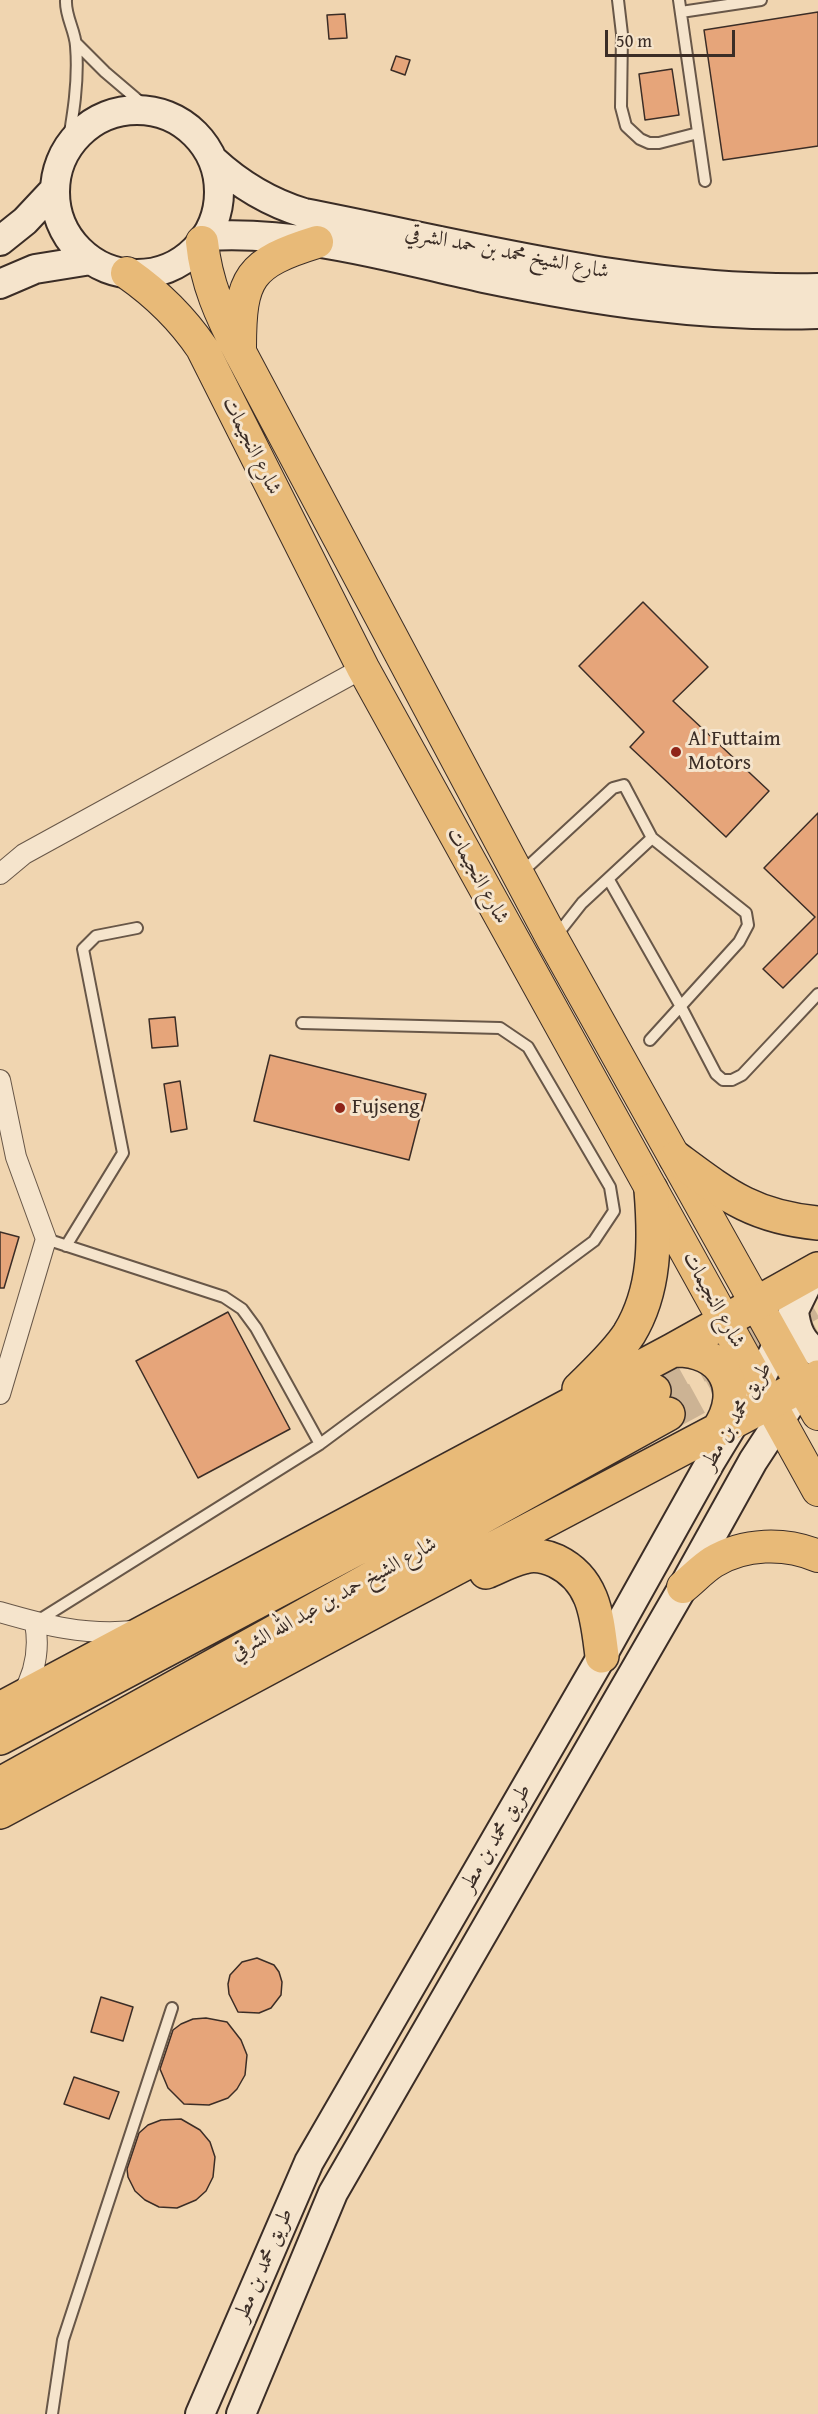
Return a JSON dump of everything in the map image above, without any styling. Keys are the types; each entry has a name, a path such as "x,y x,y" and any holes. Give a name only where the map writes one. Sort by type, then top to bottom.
{"highway":[{"path":"676,1158 746,1206 790,1220 818,1224"},
{"path":"555,1412 610,1356 628,1335 641,1312 647,1293 655,1230 651,1190"},
{"path":"10,1704 674,1350 815,1271"},
{"path":"674,1350 689,1349 703,1353 716,1362 725,1374 730,1388 731,1403 727,1425"},
{"path":"0,1812 810,1381"},
{"name":"شارع الشيخ حمد بن عبد الله الشرقي","path":"0,1738 661,1403 0,1784"},
{"path":"390,1603 425,1596 526,1556 548,1557 569,1568 584,1585 596,1612 602,1656"}],"main road":[{"name":"شارع النجيمات","path":"204,239 206,271 214,298 240,352 553,940 779,1344 810,1381 818,1414"},
{"path":"240,352 241,305 249,283 273,257 317,242"},
{"name":"شارع النجيمات","path":"127,273 168,305 202,348 363,668 818,1490"},
{"path":"683,1587 712,1563 732,1553 754,1548 791,1548 818,1556"}],"street":[{"path":"124,111 152,112 165,115 189,128 202,143 213,160 219,182 218,204 204,239 181,261 155,272 127,273 102,266 91,260 80,251 64,229 56,203 57,175 67,150 86,129 104,118 124,111"},
{"name":"شارع الشيخ محمد بن حمد الشرقي","path":"213,160 254,193 286,208 304,213 614,275 728,286 818,288"},
{"path":"0,241 25,221 55,189"},
{"name":"شارع الشيخ محمد بن حمد الشرقي","path":"204,239 273,236 317,242 615,303 708,312 818,314"},
{"path":"0,284 35,269 91,260"},
{"path":"0,874 24,854 363,668"},
{"path":"0,1080 16,1157 46,1239 0,1394"},
{"name":"طريق محمد بن مطر","path":"241,2414 333,2193 683,1587 753,1461 770,1401 779,1344 815,1271"},
{"path":"794,1311 798,1333 809,1347 818,1353"},
{"name":"طريق محمد بن مطر","path":"200,2414 309,2162 602,1656 727,1425"},
{"path":"0,1612 66,1630 100,1633 151,1628"},
{"path":"10,1704 35,1665 38,1644 35,1623"}],"lane":[{"path":"66,0 66,9 76,43 75,97 67,150"},
{"path":"618,0 622,34 621,107 626,126 640,139 659,143 698,133"},
{"path":"679,0 705,181"},
{"path":"681,12 761,0"},
{"path":"76,43 105,72 152,112"},
{"path":"519,876 613,788 624,785 652,838 746,913 748,925 740,942 650,1040"},
{"path":"553,940 582,903 652,838"},
{"path":"609,880 680,1005 716,1074 723,1080 732,1080 742,1075 818,994"},
{"path":"66,1246 123,1153 83,949 96,936 137,928"},
{"path":"35,1623 320,1444 594,1241 614,1211 610,1187 528,1047 500,1028 302,1023"},
{"path":"46,1239 224,1297 242,1309 256,1328 320,1444"},
{"path":"52,2414 63,2340 172,2008"}],"building":[{"path":"818,12 818,146 723,160 704,30"},
{"path":"345,14 347,38 329,39 327,15"},
{"path":"396,56 410,60 405,75 391,70"},
{"path":"672,69 679,115 645,120 639,74"},
{"path":"643,602 708,667 673,701 769,791 726,837 630,747 644,732 579,666"},
{"path":"818,813 818,953 783,988 763,969 815,917 764,868"},
{"path":"175,1017 178,1046 152,1048 149,1019"},
{"name":"Fujseng","path":"270,1055 426,1094 409,1160 254,1121"},
{"path":"180,1081 187,1129 171,1132 164,1084"},
{"path":"0,1232 19,1237 4,1288 0,1288"},
{"path":"228,1312 290,1429 198,1478 136,1361"},
{"path":"257,1958 274,1965 279,1972 282,1982 281,1995 271,2008 259,2013 238,2012 229,1994 230,1975 242,1962"},
{"path":"101,1997 133,2007 123,2041 91,2032"},
{"path":"206,2018 227,2022 241,2040 247,2055 245,2075 237,2089 228,2098 209,2105 184,2104 168,2088 160,2069 173,2030 193,2019"},
{"path":"74,2077 119,2092 109,2119 64,2104"},
{"path":"181,2119 200,2130 210,2142 215,2157 213,2177 206,2191 196,2200 177,2208 159,2207 145,2200 135,2191 127,2169 139,2133 148,2125 161,2120"}],"tunnel":[{"path":"654,1391 818,1300"},
{"path":"668,1414 818,1332"}],"place":[{"name":"Al Futtaim Motors","path":"676,752"},
{"name":"Fujseng","path":"340,1108"}]}
